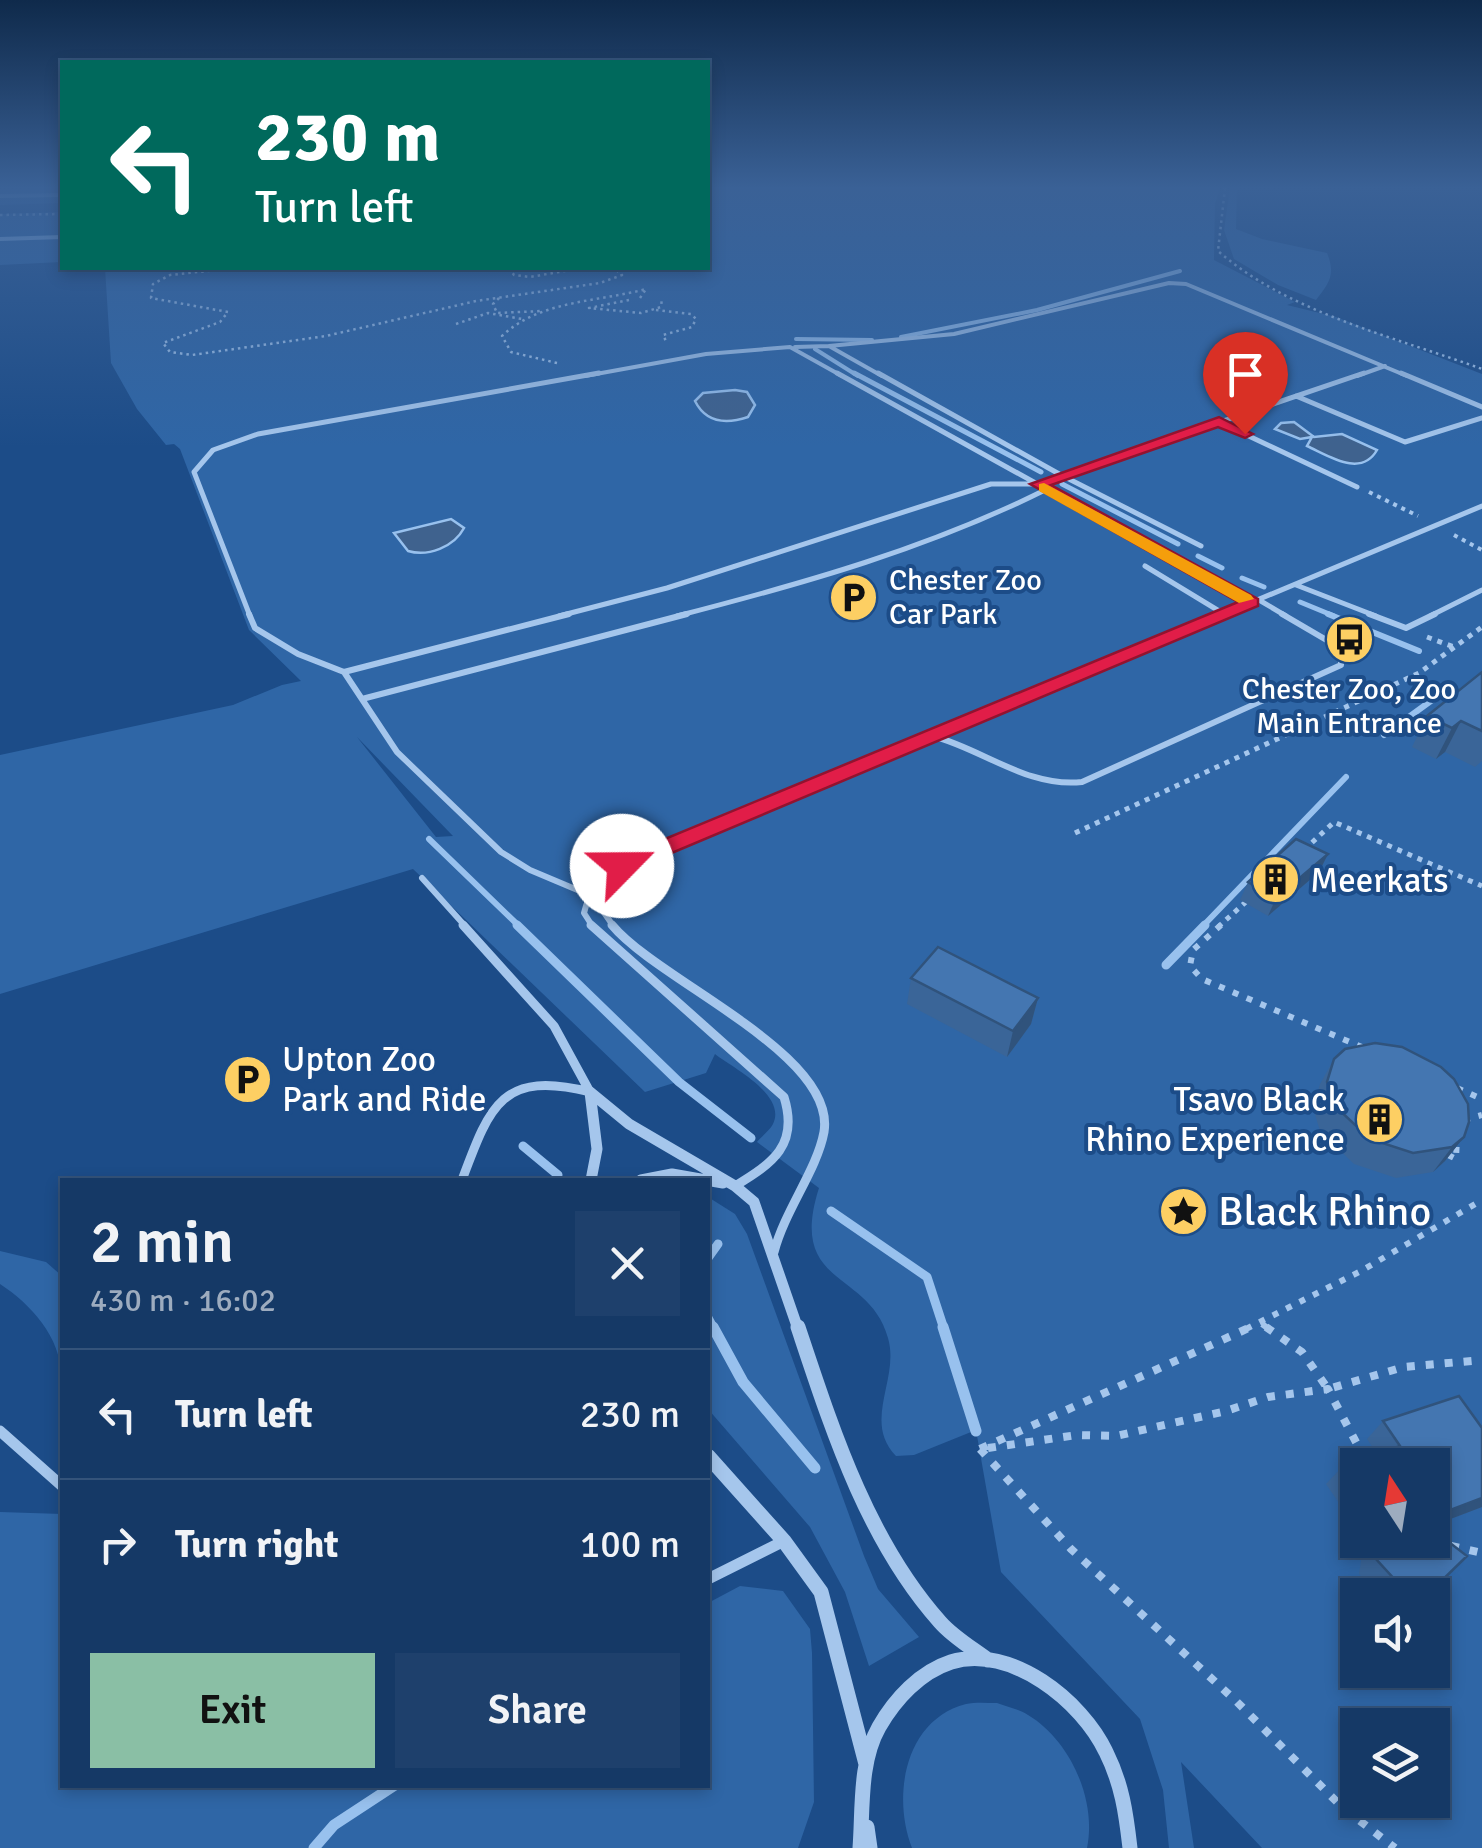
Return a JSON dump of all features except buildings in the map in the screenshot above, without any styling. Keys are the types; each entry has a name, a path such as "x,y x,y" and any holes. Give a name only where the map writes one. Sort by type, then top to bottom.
{"street":[{"path":"590,1092 597,1150 591,1178"},
{"path":"590,1092 629,1124 735,1186 754,1202 874,1524 909,1582 941,1623 988,1660"},
{"path":"646,1178 657,1174 700,1178"},
{"path":"710,1180 735,1186"},
{"path":"710,1458 784,1541 821,1592 866,1765"},
{"path":"860,1848 866,1765 878,1730 896,1700 932,1670 959,1662 988,1660 1030,1672 1052,1684 1072,1701 1102,1739 1122,1786 1130,1848"},
{"path":"864,1811 870,1848"}],"lane":[{"path":"587,894 530,870 500,852 397,752 344,672 298,654 256,628 194,472 202,456 224,443 258,434 706,354 954,334 1175,283 1194,287 1482,407"},
{"path":"829,346 1061,475 1201,546"},
{"path":"790,347 1256,601 1335,645 1341,653 1341,665 1071,784 1041,783 969,746 932,736"},
{"path":"344,672 667,588 991,484 1038,484 1384,366"},
{"path":"1296,396 1405,442 1482,418"},
{"path":"1219,422 1358,487"},
{"path":"362,700 845,572 980,523 1047,489"},
{"path":"735,1186 771,1164 788,1136 792,1117 784,1096 596,932 584,913 587,894 602,880 622,866 1482,506"},
{"path":"1145,566 1224,614"},
{"path":"1296,585 1406,628 1482,590"},
{"path":"422,878 554,1026 590,1092"},
{"path":"602,880 596,902 622,936 793,1062 820,1094 825,1114 822,1141 811,1169 786,1211 774,1253"},
{"path":"463,1178 490,1115 503,1097 525,1084 555,1081 590,1092"},
{"path":"0,1431 60,1484"},
{"path":"710,1578 784,1541"}],"path":[{"path":"177,274 153,284 151,298 174,306 214,306 228,312 220,322 163,343 170,352 192,355 326,336 476,300 600,283 621,274"},
{"path":"513,274 546,274"},
{"path":"1250,274 1322,308 1482,369"},
{"path":"569,363 531,360 510,352 502,336 522,320 546,311 646,289 640,298"},
{"path":"493,304 500,296"},
{"path":"661,307 662,298"},
{"path":"476,300 493,304"},
{"path":"629,300 589,308 654,310 691,314 696,319 692,327 662,336 668,343 658,349"},
{"path":"493,304 497,313"},
{"path":"648,305 661,307"},
{"path":"654,310 661,307"},
{"path":"456,324 465,317 546,311"},
{"path":"497,313 522,320"},
{"path":"1076,833 1419,674 1482,627"},
{"path":"1406,628 1454,648"},
{"path":"1292,860 1334,822 1482,886"},
{"path":"1250,899 1193,950 1190,966 1202,979 1374,1052"},
{"path":"1446,1083 1482,1098"},
{"path":"1448,1155 1456,1159 1459,1142 1453,1124 1482,1116"},
{"path":"980,1449 1262,1324 1422,1239 1482,1200"},
{"path":"1262,1324 1302,1352 1328,1389 1359,1448"},
{"path":"980,1449 1076,1435 1116,1436 1226,1411 1268,1397 1328,1389 1404,1368 1482,1360"},
{"path":"980,1449 1071,1549 1236,1701 1342,1807 1395,1848"},
{"path":"1450,1546 1482,1553"}],"shaded area":[{"path":"105,274 1241,274 1295,302 1287,305 1336,317 1482,374 1482,1848 1262,1848 1181,1762 1194,1848 1169,1848 1163,1790 1140,1719 1001,1572 976,1430 914,1455 896,1456 886,1443 882,1414 890,1369 888,1338 878,1316 834,1275 814,1244 812,1220 819,1188 757,1142 772,1126 775,1113 766,1093 715,1054 706,1073 645,1092 413,869 0,994 0,755 233,705 301,681 249,630 180,449 174,444 166,445 137,409 111,363","holes":["357,737 453,836 436,837"]},
{"path":"1260,274 1330,274 1316,300"},
{"path":"747,392 755,405 748,417 732,421 711,418 695,401 703,393"},
{"path":"1294,422 1314,437 1342,434 1377,450 1362,463 1335,459 1307,446 1312,437 1300,439 1275,429 1281,423"},
{"path":"451,519 464,528 460,535 432,551 408,551 394,533"},
{"path":"710,1198 735,1214 747,1234 878,1589 919,1637 869,1666 845,1592 810,1527 710,1411"},
{"path":"0,1251 46,1262 60,1274 60,1363 44,1325 0,1284"},
{"path":"0,1512 60,1514 60,1788 710,1788 710,1602 740,1586 783,1591 810,1629 814,1802 798,1848 0,1848"},
{"path":"997,1703 1024,1713 1043,1726 1068,1755 1088,1810 1087,1848 912,1848 903,1806 908,1763 916,1743 945,1713 966,1704"}],"waterway":[{"path":"901,337 1037,310 1168,274"},
{"path":"796,339 872,340"},
{"path":"815,349 858,376"},
{"path":"854,373 1041,472"},
{"path":"1062,484 1178,544"},
{"path":"1198,556 1222,568"},
{"path":"1242,578 1264,587"},
{"path":"1300,602 1334,616"},
{"path":"1328,614 1419,651"},
{"path":"1384,735 1446,690"},
{"path":"1202,927 1346,777"},
{"path":"429,839 520,927"},
{"path":"517,925 679,1082 751,1138"},
{"path":"1166,965 1205,925"},
{"path":"523,1146 558,1175"},
{"path":"831,1211 927,1277 944,1329"},
{"path":"710,1255 718,1244"},
{"path":"710,1322 714,1329"},
{"path":"713,1327 743,1382 815,1468"},
{"path":"943,1327 976,1431"},
{"path":"314,1848 334,1825 390,1788"}],"slow traffic":[{"path":"1044,488 1245,599"}],"place":[{"name":"Chester Zoo Car Park","path":"854,597"},
{"name":"Chester Zoo, Zoo Main Entrance","path":"1349,640"},
{"name":"Meerkats","path":"1275,880"},
{"name":"Upton Zoo Park and Ride","path":"247,1079"},
{"name":"Tsavo Black Rhino Experience","path":"1380,1119"},
{"name":"Black Rhino","path":"1183,1211"}],"route":[{"path":"622,866 1252,603 1038,484 1219,422 1245,434"}]}
